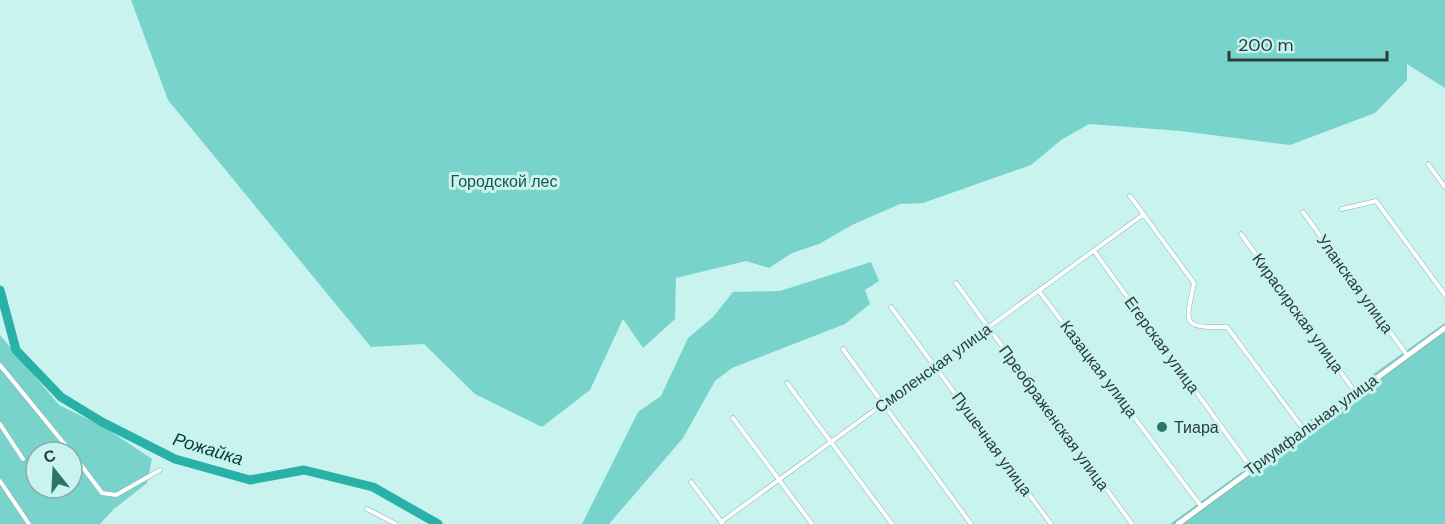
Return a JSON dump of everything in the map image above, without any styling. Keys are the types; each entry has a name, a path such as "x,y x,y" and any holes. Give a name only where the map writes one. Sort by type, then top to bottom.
{"street":[{"path":"1428,164 1445,187"},
{"path":"1130,196 1194,283 1187,315 1190,322 1197,327 1227,327 1304,430"},
{"path":"1342,209 1376,201 1445,296"},
{"name":"Уланская улица","path":"1303,212 1407,355"},
{"name":"Смоленская улица","path":"722,523 1144,214"},
{"name":"Кирасирская улица","path":"1240,234 1355,392"},
{"name":"Егерская улица","path":"1094,251 1252,469"},
{"name":"Преображенская улица","path":"956,283 1132,524"},
{"name":"Казацкая улица","path":"1039,291 1201,506"},
{"name":"Пушечная улица","path":"891,307 1051,524"},
{"name":"Триумфальная улица","path":"1178,524 1445,328"},
{"path":"843,349 971,524"},
{"path":"0,365 61,440"},
{"path":"787,383 892,524"},
{"path":"733,418 812,524"},
{"path":"0,424 22,459"},
{"path":"84,469 102,493 116,495 160,470"},
{"path":"0,481 29,524"},
{"path":"691,482 722,523"},
{"path":"367,509 396,524"}],"green space":[{"name":"Городской лес","path":"131,0 1445,0 1445,88 1407,64 1407,80 1375,113 1290,145 1181,131 1089,124 1061,140 1031,165 923,203 900,204 852,225 819,244 792,253 769,268 746,261 676,278 675,319 643,348 623,319 590,390 542,427 475,394 424,344 371,347 168,100"},
{"path":"871,262 879,281 865,290 870,304 845,324 732,368 715,381 683,438 609,524 582,524 638,412 661,396 688,338 713,317 733,292 780,291"},
{"path":"1445,323 1445,524 1170,524 1302,425"},
{"path":"0,335 59,405 104,427 152,459 147,483 114,509 100,524 0,524"}],"waterway":[{"name":"Рожайка","path":"0,290 16,350 61,397 102,422 175,459 250,480 304,470 373,487 438,524"}],"place":[{"name":"Тиара","path":"1162,427"}]}
